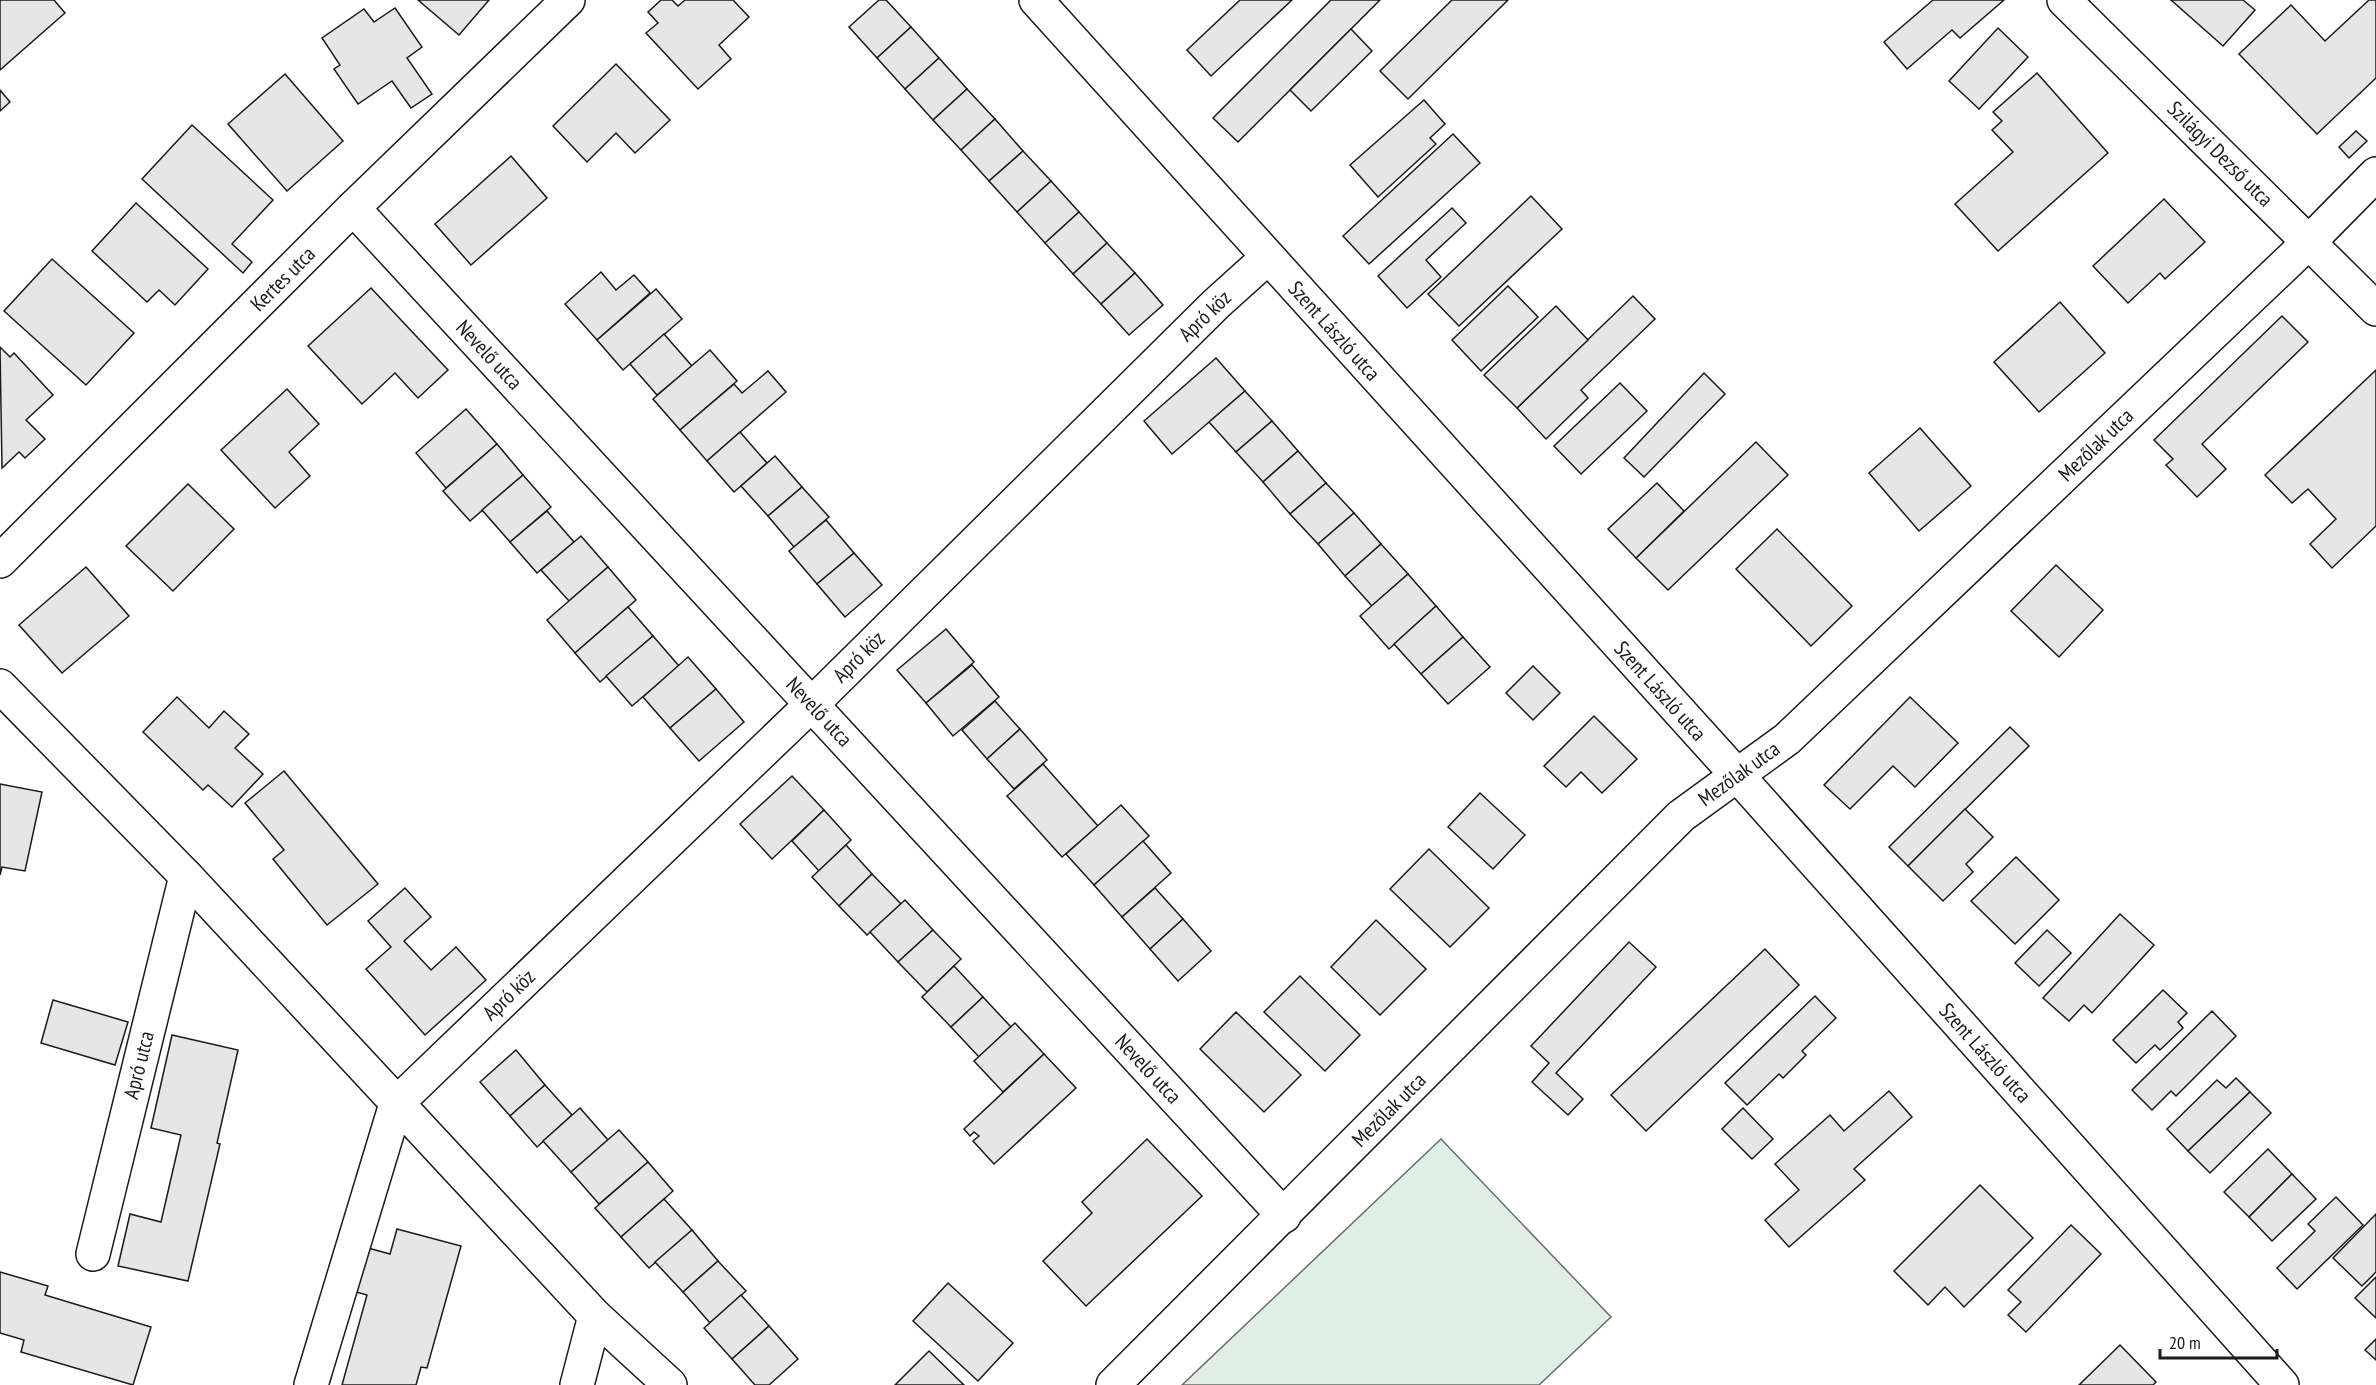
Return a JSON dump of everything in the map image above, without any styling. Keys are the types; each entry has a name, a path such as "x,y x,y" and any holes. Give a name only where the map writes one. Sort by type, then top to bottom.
{"street":[{"name":"Kertes utca","path":"0,561 353,208 568,0"},
{"name":"Szent László utca","path":"1036,0 1737,775 2282,1385"},
{"name":"Szilágyi Dezső utca","path":"2064,0 2376,309"},
{"name":"Mezőlak utca","path":"1113,1385 1681,816 1787,739 2309,242 2376,174"},
{"name":"Nevelő utca","path":"353,208 1284,1216"},
{"name":"Apró köz","path":"396,1104 812,704 1216,304 1267,258"},
{"path":"0,686 186,876 595,1316 670,1385"},
{"name":"Apró utca","path":"93,1254 186,876"},
{"path":"311,1385 396,1104"},
{"path":"577,1385 595,1316"}],"green space":[{"path":"1441,1139 1611,1317 1539,1385 1182,1385"}],"building":[{"path":"0,0 54,0 65,13 0,70"},
{"path":"418,0 489,0 459,35"},
{"path":"661,0 672,0 678,6 685,0 733,0 749,17 719,45 731,59 698,89 646,33 658,23 648,12"},
{"path":"879,0 886,0 911,27 877,58 849,27"},
{"path":"1240,0 1292,0 1211,76 1187,50"},
{"path":"1331,0 1380,0 1238,142 1213,118"},
{"path":"1452,0 1508,0 1408,99 1380,71"},
{"path":"1933,0 2004,0 1960,38 1952,30 1907,69 1884,42"},
{"path":"2171,0 2243,0 2255,10 2223,46"},
{"path":"2369,0 2376,0 2376,78 2317,134 2239,54 2291,5 2325,41"},
{"path":"395,8 422,47 407,58 432,94 411,108 392,81 358,104 334,69 340,65 322,38 364,9 374,22"},
{"path":"911,27 939,58 905,89 877,58"},
{"path":"1998,28 2028,57 1979,109 1949,81"},
{"path":"1351,29 1372,51 1311,111 1290,90"},
{"path":"939,58 967,89 933,120 905,89"},
{"path":"616,64 670,120 635,153 616,133 587,162 553,126"},
{"path":"2037,73 2108,153 1998,251 1955,204 2013,152 1992,130 2002,121 1993,112"},
{"path":"285,74 343,141 287,191 228,124"},
{"path":"967,89 995,119 961,150 933,120"},
{"path":"0,90 10,102 0,111"},
{"path":"1424,100 1445,124 1430,138 1436,144 1378,197 1350,165"},
{"path":"995,119 1023,151 989,181 961,150"},
{"path":"192,125 273,200 232,244 252,262 243,273 142,179"},
{"path":"2356,131 2367,141 2349,158 2339,147"},
{"path":"1453,134 1480,163 1369,264 1343,236"},
{"path":"1023,151 1051,181 1017,212 989,181"},
{"path":"511,156 547,198 471,265 435,224"},
{"path":"1051,181 1079,212 1045,243 1017,212"},
{"path":"1531,196 1562,229 1459,326 1428,294"},
{"path":"2164,199 2205,242 2165,279 2160,273 2128,303 2093,266"},
{"path":"136,203 208,269 175,305 159,290 147,302 92,251"},
{"path":"1452,208 1466,223 1426,260 1441,277 1407,308 1378,276"},
{"path":"1079,212 1107,243 1073,274 1045,243"},
{"path":"1107,243 1135,273 1101,304 1073,274"},
{"path":"52,259 134,333 86,385 4,311"},
{"path":"601,272 616,290 634,275 650,293 597,340 565,304"},
{"path":"1135,273 1163,305 1129,335 1101,304"},
{"path":"1508,286 1538,317 1481,371 1452,340"},
{"path":"371,288 448,370 418,398 395,373 362,404 308,346"},
{"path":"656,289 682,319 623,370 597,340"},
{"path":"1633,296 1655,319 1581,390 1588,398 1546,439 1517,408"},
{"path":"2060,302 2105,353 2039,412 1994,362"},
{"path":"1556,306 1588,340 1517,408 1484,375"},
{"path":"2282,316 2308,342 2202,444 2226,469 2197,497 2166,465 2173,459 2154,440"},
{"path":"664,334 692,366 657,395 630,364"},
{"path":"0,347 10,357 14,353 53,395 26,420 45,439 25,458 19,452 2,468"},
{"path":"710,350 737,381 680,430 653,399"},
{"path":"1216,358 1245,391 1172,454 1144,421"},
{"path":"2376,370 2376,526 2332,568 2310,544 2336,519 2308,489 2292,503 2265,475"},
{"path":"768,371 786,392 707,461 680,430 734,384 742,393"},
{"path":"1704,373 1725,394 1644,477 1624,458"},
{"path":"1620,383 1647,411 1581,474 1554,446"},
{"path":"287,389 319,424 289,452 310,476 275,508 221,450"},
{"path":"1245,391 1272,421 1236,452 1209,422"},
{"path":"466,409 497,444 446,488 416,453"},
{"path":"1272,421 1298,451 1263,482 1236,452"},
{"path":"1920,428 1971,486 1919,531 1869,473"},
{"path":"740,432 767,463 734,492 707,461"},
{"path":"1756,442 1788,475 1668,590 1636,558"},
{"path":"497,444 523,475 470,521 443,491"},
{"path":"1298,451 1326,483 1290,514 1263,482"},
{"path":"775,456 802,487 768,516 741,486"},
{"path":"523,475 551,507 510,542 482,510"},
{"path":"1326,483 1354,513 1318,544 1290,514"},
{"path":"1657,483 1684,511 1636,558 1608,529"},
{"path":"188,484 234,529 173,591 126,546"},
{"path":"802,487 829,517 794,547 768,516"},
{"path":"547,511 574,542 537,573 510,542"},
{"path":"1354,513 1381,544 1345,576 1318,544"},
{"path":"826,520 854,553 817,584 789,551"},
{"path":"1777,529 1852,606 1811,646 1736,569"},
{"path":"581,536 608,567 569,601 541,570"},
{"path":"1381,544 1408,574 1372,606 1345,576"},
{"path":"854,553 882,585 845,617 817,584"},
{"path":"2056,565 2103,610 2059,657 2011,611"},
{"path":"86,567 129,616 62,673 19,625"},
{"path":"608,567 636,600 575,653 547,620"},
{"path":"1408,574 1436,606 1389,649 1360,616"},
{"path":"1436,606 1463,637 1421,674 1394,644"},
{"path":"628,607 653,636 600,682 575,653"},
{"path":"946,629 974,662 926,703 897,670"},
{"path":"653,636 679,666 632,706 606,676"},
{"path":"1463,637 1490,667 1448,704 1421,674"},
{"path":"688,657 716,689 670,728 643,697"},
{"path":"972,665 999,697 953,736 926,703"},
{"path":"1533,666 1560,693 1533,720 1506,693"},
{"path":"716,689 744,722 699,761 670,728"},
{"path":"177,697 209,728 224,711 249,734 235,748 263,774 232,807 208,785 203,790 143,732"},
{"path":"1910,697 1958,743 1915,787 1893,766 1850,809 1824,785"},
{"path":"995,701 1020,729 987,759 962,730"},
{"path":"1594,716 1637,759 1602,793 1581,772 1566,787 1544,766"},
{"path":"2010,727 2029,746 1908,866 1889,847"},
{"path":"1020,729 1047,760 1014,789 987,759"},
{"path":"1043,764 1098,826 1062,857 1007,796"},
{"path":"284,771 378,884 327,925 273,859 284,850 245,803"},
{"path":"792,776 824,810 772,859 740,824"},
{"path":"0,784 42,792 25,871 2,867 0,875"},
{"path":"1480,793 1525,835 1493,869 1448,827"},
{"path":"1121,805 1149,836 1094,885 1066,854"},
{"path":"1965,809 1993,837 1966,864 1973,872 1943,901 1908,866"},
{"path":"824,810 851,840 819,871 792,841"},
{"path":"1143,841 1171,873 1122,917 1094,885"},
{"path":"846,845 872,874 839,906 812,877"},
{"path":"1429,849 1489,908 1450,947 1390,889"},
{"path":"2016,857 2059,900 2015,944 1971,901"},
{"path":"872,874 901,904 867,935 839,906"},
{"path":"405,888 431,917 404,941 431,970 456,947 486,980 425,1035 366,969 391,947 368,921"},
{"path":"1155,888 1183,919 1150,949 1122,917"},
{"path":"905,900 933,930 898,962 870,932"},
{"path":"2120,914 2154,945 2092,1013 2084,1005 2069,1021 2043,998"},
{"path":"1183,919 1211,951 1178,981 1150,949"},
{"path":"1376,920 1426,969 1380,1015 1331,967"},
{"path":"933,930 961,959 927,992 898,962"},
{"path":"2047,930 2071,953 2039,986 2015,963"},
{"path":"1629,942 1656,967 1556,1073 1583,1099 1568,1115 1532,1082 1549,1063 1531,1046"},
{"path":"1765,949 1799,985 1646,1131 1611,1095"},
{"path":"954,966 983,997 951,1027 922,997"},
{"path":"1300,976 1360,1035 1325,1071 1264,1012"},
{"path":"2163,990 2187,1013 2178,1022 2183,1028 2160,1050 2155,1045 2136,1063 2113,1040"},
{"path":"1815,996 1836,1018 1802,1051 1806,1055 1783,1078 1779,1074 1747,1105 1725,1083"},
{"path":"983,997 1011,1027 979,1057 951,1027"},
{"path":"53,1000 128,1022 115,1065 41,1043"},
{"path":"2212,1011 2236,1036 2176,1096 2171,1091 2152,1110 2132,1090"},
{"path":"1236,1012 1301,1075 1264,1112 1200,1049"},
{"path":"1015,1023 1044,1054 1003,1092 974,1061"},
{"path":"172,1035 238,1050 217,1143 220,1144 188,1281 118,1266 130,1214 161,1222 181,1135 151,1128"},
{"path":"516,1050 545,1085 510,1116 480,1082"},
{"path":"1044,1054 1076,1088 994,1164 973,1141 979,1136 974,1132 970,1136 964,1129"},
{"path":"2236,1078 2250,1092 2188,1151 2167,1129 2217,1080 2226,1088"},
{"path":"545,1085 572,1115 537,1147 510,1116"},
{"path":"1889,1091 1912,1117 1854,1169 1865,1180 1789,1247 1765,1220 1799,1190 1775,1164 1830,1115 1844,1131"},
{"path":"2250,1092 2271,1113 2210,1173 2188,1151"},
{"path":"580,1108 608,1140 571,1172 543,1141"},
{"path":"1743,1108 1773,1139 1752,1159 1722,1129"},
{"path":"619,1130 648,1162 599,1204 571,1172"},
{"path":"1147,1139 1202,1196 1086,1306 1043,1261 1092,1213 1082,1202"},
{"path":"2268,1149 2292,1174 2249,1217 2224,1192"},
{"path":"648,1162 673,1191 621,1237 595,1208"},
{"path":"2292,1174 2316,1199 2272,1241 2249,1217"},
{"path":"1980,1185 2033,1238 1964,1307 1945,1287 1928,1305 1894,1271"},
{"path":"2336,1197 2363,1225 2297,1289 2277,1268 2315,1231 2308,1224"},
{"path":"664,1199 692,1230 649,1268 621,1237"},
{"path":"2376,1214 2376,1272 2362,1286 2333,1258"},
{"path":"2071,1225 2101,1254 2026,1332 2008,1315 2021,1302 2008,1290"},
{"path":"397,1229 461,1246 427,1368 421,1367 416,1385 342,1385 367,1295 356,1292 368,1248 390,1254"},
{"path":"692,1230 718,1261 683,1292 655,1262"},
{"path":"718,1261 746,1291 710,1323 683,1292"},
{"path":"0,1272 48,1286 45,1295 151,1327 133,1385 21,1352 24,1340 0,1333"},
{"path":"2376,1277 2376,1318 2355,1298"},
{"path":"948,1283 1013,1343 978,1381 913,1321"},
{"path":"741,1295 769,1326 732,1359 704,1328"},
{"path":"769,1326 798,1359 769,1385 755,1385 732,1359"},
{"path":"2376,1339 2376,1360 2365,1350"},
{"path":"2120,1345 2156,1382 2153,1385 2079,1385"},
{"path":"929,1351 964,1385 895,1385"}]}
